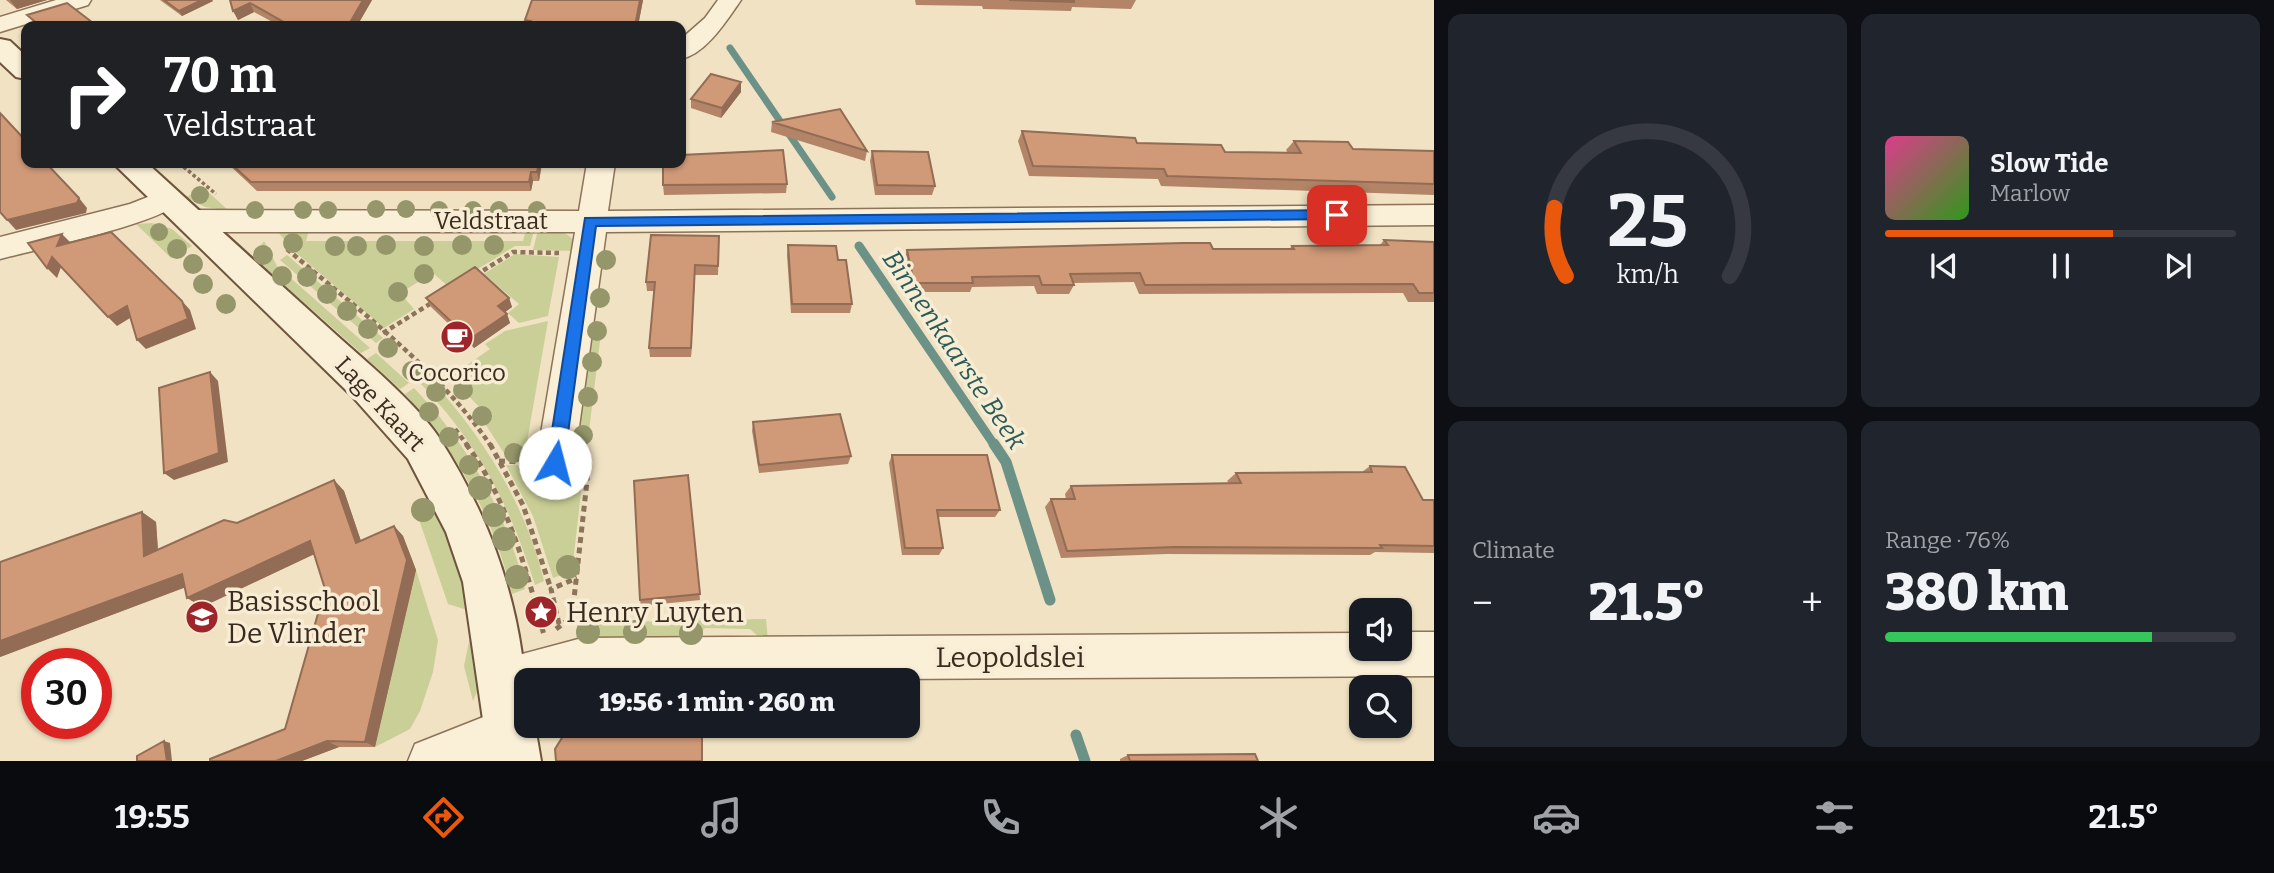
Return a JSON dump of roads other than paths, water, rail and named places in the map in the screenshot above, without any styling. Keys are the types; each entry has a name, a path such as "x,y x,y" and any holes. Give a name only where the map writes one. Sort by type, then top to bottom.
{"street":[{"path":"0,25 80,0"},
{"path":"686,47 713,23 730,0"},
{"path":"0,47 21,66"},
{"name":"Lage Kaart","path":"134,168 394,412 422,446 461,516 486,583 513,745"},
{"path":"555,463 600,168"},
{"name":"Veldstraat","path":"0,248 138,212 180,210 263,220 590,222 1434,215"},
{"path":"219,248 263,220"},
{"name":"Leopoldslei","path":"504,679 582,660 1434,654"},
{"path":"432,761 513,745"}],"waterway":[{"name":"Binnenkaarste Beek","path":"730,48 832,197"},
{"name":"Binnenkaarste Beek","path":"859,246 995,446"},
{"name":"Binnenkaarste Beek","path":"994,444 1006,462 1050,600"},
{"name":"Binnenkaarste Beek","path":"1076,735 1085,761"}],"place":[{"name":"Cocorico","path":"457,337"},
{"name":"Henry Luyten","path":"541,612"},
{"name":"Basisschool De Vlinder","path":"202,617"}]}
